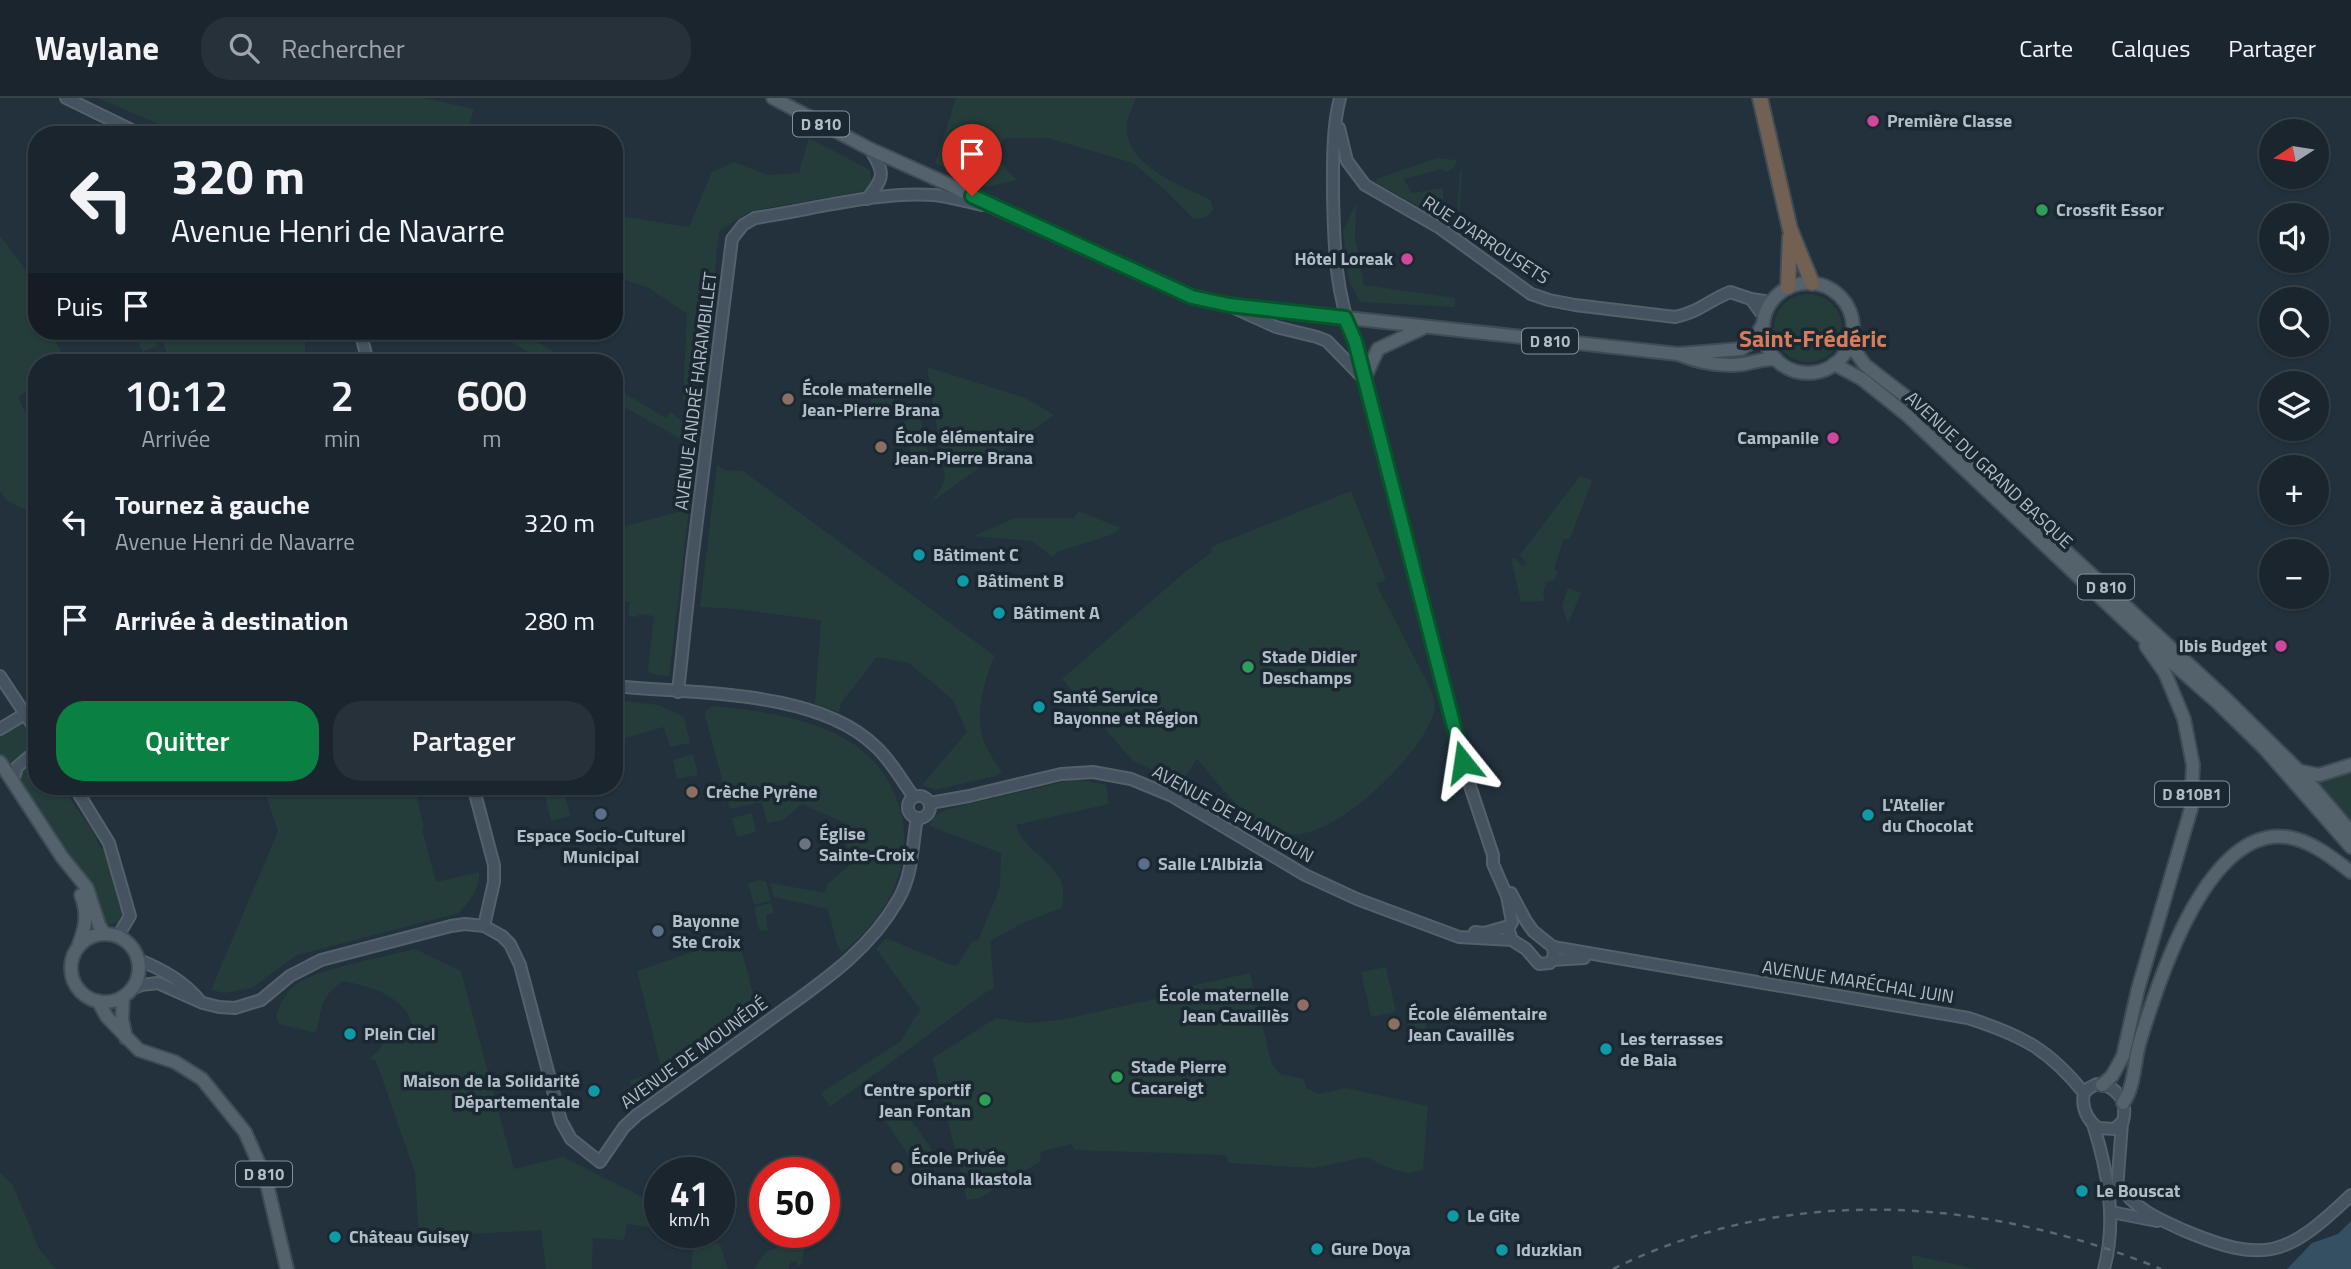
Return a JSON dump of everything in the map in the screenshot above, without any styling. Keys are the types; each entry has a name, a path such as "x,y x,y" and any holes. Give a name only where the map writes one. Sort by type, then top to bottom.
{"highway":[{"path":"1759,98 1790,229 1812,283"},
{"path":"1767,98 1773,150"},
{"path":"1788,287 1790,229"}],"main road":[{"name":"D 810","path":"773,98 870,149 1192,297 1229,305 1678,354 1741,349 1752,341 1764,321"},
{"path":"1812,283 1825,286 1845,303 1851,315 1853,330 1846,352 1834,364 1821,371 1807,373 1793,370 1769,351 1764,340 1764,321 1771,302 1788,287 1812,283"},
{"path":"1364,379 1378,348 1423,327"},
{"name":"AVENUE DU GRAND BASQUE","path":"1850,344 1865,365 1913,403 2014,503 2209,682 2299,771 2351,832"},
{"name":"D 810","path":"1678,354 1701,363 1723,365 1765,358 1776,359"},
{"name":"AVENUE DU GRAND BASQUE","path":"1834,364 1862,379 1907,415 2136,631 2217,702 2265,749 2351,847"},
{"name":"D 810B1","path":"2136,631 2165,673 2176,697 2184,719 2193,765 2191,809 2144,971"},
{"path":"0,762 62,857 87,888 104,933"},
{"path":"2299,771 2319,775 2351,765"},
{"path":"2123,1103 2129,1095 2134,1060 2165,968 2189,915 2206,886 2232,857 2259,840 2271,837 2297,839 2351,872"},
{"path":"62,857 85,906 86,920 71,967 72,976 82,993 98,1001 109,1002 127,993"},
{"path":"77,949 84,941 104,933 118,936 132,947 139,960 139,972 127,993 122,1018 126,1038"},
{"path":"2102,1085 2112,1076 2123,1056 2144,971 2152,961 2159,962 2165,968"},
{"path":"2144,971 2148,982 2159,982"},
{"name":"D 810","path":"98,1001 107,1017 126,1038 147,1055 175,1062 202,1079 245,1132 266,1180 287,1269"}],"street":[{"path":"66,98 124,126"},
{"path":"1340,98 1336,111 1338,154 1334,254 1345,318 1355,341 1453,726 1493,855 1493,864 1507,896 1511,924 1508,933 1512,940 1526,949 1539,964 1546,964 1552,960 1553,947 1526,921 1499,862 1493,855"},
{"path":"867,199 879,185 882,173 870,149"},
{"name":"RUE D'ARROUSETS","path":"1338,154 1366,185 1440,228 1531,294 1549,300 1675,317 1691,314 1713,299 1730,292 1771,302"},
{"name":"AVENUE ANDRÉ HARAMBILLET","path":"678,692 682,639 732,239 743,225 755,218 867,199 936,195 991,206"},
{"path":"1751,299 1764,321"},
{"path":"1229,305 1276,327 1326,341 1364,379"},
{"path":"0,676 28,718"},
{"path":"623,687 771,701 828,717 875,745 914,797"},
{"path":"0,729 25,714"},
{"path":"13,781 17,767 28,758"},
{"name":"AVENUE DE PLANTOUN","path":"930,803 1061,774 1093,772 1131,779 1172,796 1305,875 1356,898 1459,937 1512,940"},
{"path":"80,795 109,843 130,916 118,936"},
{"path":"127,993 141,985 159,983 186,997 219,1007 235,1008 261,1000 290,976 321,960 451,926 484,926 494,882 494,865 475,795"},
{"path":"921,796 930,803 928,814 917,818 911,815 908,808 914,797 921,796"},
{"name":"AVENUE DE MOUNÉDÉ","path":"484,926 507,940 520,965 561,1121 571,1139 600,1162 624,1127 637,1115 804,995 866,944 900,898 912,863 917,818"},
{"name":"AVENUE DE PLANTOUN","path":"1431,925 1484,933 1518,920 1526,921"},
{"name":"AVENUE MARÉCHAL JUIN","path":"1553,947 1968,1018 2017,1035 2034,1045 2060,1064 2084,1093"},
{"name":"AVENUE MARÉCHAL JUIN","path":"1552,960 1602,957"},
{"path":"139,960 161,969 191,990 200,1001"},
{"path":"2104,1269 2111,1212 2118,1184 2122,1123 2125,1115 2117,1092 2102,1085 2092,1086 2084,1093 2085,1112 2093,1124 2100,1147 2111,1212"},
{"path":"2093,1124 2098,1128 2110,1130 2122,1123"},
{"path":"2118,1184 2136,1206 2167,1223 2220,1245 2248,1251 2268,1251 2297,1241 2351,1195"},
{"path":"2111,1212 2167,1223"}],"green space":[{"path":"98,98 424,98 474,109 469,126 163,126"},
{"path":"956,98 1136,98 1127,124 1128,138 1134,151 1144,162 1171,181 1211,200 1213,210 1206,217 1194,219 1133,163 1048,138 1005,138 995,153 1017,180 987,187 935,163"},
{"path":"809,138 870,170 872,185 863,191 750,211 719,231 702,403 683,400 687,314 649,288 623,279 623,216 689,227 712,172 734,162 767,175 799,173"},
{"path":"1437,158 1457,160 1455,166 1446,172 1442,169 1404,179 1412,193 1443,188 1444,212 1457,213 1462,169 1459,221 1451,225 1375,182"},
{"path":"1356,203 1355,237 1364,285 1455,298 1455,307 1360,302 1349,281 1343,232"},
{"path":"0,236 28,273 28,340 55,340 61,352 28,354 28,390 18,397 28,414 28,511 6,500 0,490"},
{"path":"1801,294 1815,294 1827,299 1837,309 1842,328 1837,347 1827,357 1815,362 1801,362 1789,357 1779,347 1774,335 1774,321 1779,309 1789,299"},
{"path":"137,340 156,340 158,345 143,352"},
{"path":"163,340 305,340 305,354 167,354"},
{"path":"508,340 534,340 558,354 532,354"},
{"path":"927,367 1025,398 1054,415 930,503 945,478"},
{"path":"623,392 666,418 671,412 686,425 697,443 695,447 623,406"},
{"path":"873,393 894,398 890,411 870,406"},
{"path":"912,402 916,418 920,418 930,459 913,463 903,422 908,420 904,404"},
{"path":"717,465 725,470 743,471 995,656 984,685 980,718 984,742 1002,772 996,776 935,790 922,785 967,732 953,700 909,663 877,657 841,703 839,712 815,704 821,620 700,607"},
{"path":"1580,476 1592,480 1570,539 1564,539 1554,569 1558,572 1555,580 1547,582 1543,592 1545,601 1521,602 1511,558 1516,559 1522,566 1526,563 1520,555"},
{"name":"Stade Didier Deschamps","path":"1351,491 1386,580 1376,584 1431,690 1434,713 1424,733 1392,774 1349,812 1304,833 1285,834 1272,830 1247,814 1197,759 1181,783 1132,760 1062,679 1185,572 1212,552 1211,547"},
{"path":"689,509 669,676 651,674 648,670 654,616 628,616 630,602 623,601 623,527"},
{"path":"1078,511 1121,528 1111,535 1057,552 1053,557 1032,541 973,536 1015,518 1074,518"},
{"path":"1570,588 1581,593 1568,624 1562,606"},
{"path":"623,701 659,705 684,717 690,743 670,747 664,727 623,738"},
{"path":"712,706 786,717 839,735 875,762 890,784 903,822 902,864 896,884 874,921 842,953 837,945 828,909 774,897 770,883 826,893 827,884 850,865 844,823 802,804 783,820 767,823 762,802 730,809 705,716"},
{"path":"23,721 28,727 28,755 11,769 0,753 0,734"},
{"path":"693,754 698,775 677,779 673,760"},
{"path":"28,763 28,794 18,779 23,766"},
{"path":"2351,770 2351,820 2316,780 2330,779"},
{"path":"1075,779 1106,785 1109,804 1016,825 1024,840 1061,881 1062,908 1025,922 990,941 994,988 830,1107 821,1093 901,1041 920,1009 876,949 886,938 954,966 959,963 972,941 978,941 1000,887 1001,853 929,826 934,816 948,809"},
{"path":"28,795 68,795 96,837 99,846 106,850 124,909 120,921 112,925 106,922 101,909 98,909"},
{"path":"266,795 416,795 436,882 479,872 479,878 476,889 459,913 297,955 252,988 225,993 211,990 278,831"},
{"path":"545,795 564,795 571,816 551,821"},
{"path":"752,813 756,832 737,837 732,818"},
{"path":"759,880 766,881 771,900 754,905 748,884"},
{"path":"771,903 774,913 766,915 768,931 759,930 754,907"},
{"path":"738,936 754,998 753,1016 746,1024 640,1099 633,1095 630,1080 662,1071 637,971"},
{"path":"415,949 461,971 514,1169 563,1157 644,1198 644,1227 627,1224 624,1240 593,1238 592,1269 546,1269 541,1230 419,1237 415,1173 376,1061 369,1059 379,1050 387,1036 413,1031 405,1010 388,995 343,981 326,998 316,1033 279,1024 276,1017 288,992 295,985 335,968"},
{"path":"1386,967 1396,1012 1371,1017 1361,972"},
{"path":"1250,973 1272,1065 1280,1074 1304,1079 1306,1088 1319,1094 1346,1088 1428,1106 1423,1170 1408,1173 1391,1169 1366,1157 1314,1168 1229,1163 1226,1155 1075,1150 1071,1144 1040,1152 1041,1161 980,1198 967,1200 933,1058 996,1018 1029,1023 1060,1020 1187,992 1186,987"},
{"path":"1421,1006 1428,1033 1411,1037 1405,1010"},
{"path":"904,1110 932,1150 914,1163 886,1122"},
{"path":"0,1173 13,1185 39,1249 56,1269 0,1269"},
{"path":"693,1248 721,1248 728,1269 691,1269"},
{"path":"776,1248 804,1248 802,1265 797,1265 797,1261 790,1261 789,1269 754,1269 766,1252"},
{"path":"1911,1255 1978,1269 1913,1269"}],"water":[{"path":"2351,1221 2351,1269 2287,1269 2312,1243 2338,1234"}],"railway":[{"path":"1613,1269 1679,1241 1747,1223 1816,1212 1886,1210 1956,1215 2026,1227 2094,1245 2161,1269"}],"place":[{"name":"Première Classe","path":"1873,121"},
{"name":"Crossfit Essor","path":"2042,210"},
{"name":"Hôtel Loreak","path":"1407,259"},
{"name":"École maternelle Jean-Pierre Brana","path":"788,399"},
{"name":"Campanile","path":"1833,438"},
{"name":"École élémentaire Jean-Pierre Brana","path":"881,447"},
{"name":"Bâtiment C","path":"919,555"},
{"name":"Bâtiment B","path":"963,581"},
{"name":"Bâtiment A","path":"999,613"},
{"name":"Ibis Budget","path":"2281,646"},
{"name":"Stade Didier Deschamps","path":"1248,667"},
{"name":"Santé Service Bayonne et Région","path":"1039,707"},
{"name":"Crèche Pyrène","path":"692,792"},
{"name":"Espace Socio-Culturel Municipal","path":"601,814"},
{"name":"L'Atelier du Chocolat","path":"1868,815"},
{"name":"Église Sainte-Croix","path":"805,844"},
{"name":"Salle L'Albizia","path":"1144,864"},
{"name":"Bayonne Ste Croix","path":"658,931"},
{"name":"École maternelle Jean Cavaillès","path":"1303,1005"},
{"name":"École élémentaire Jean Cavaillès","path":"1394,1024"},
{"name":"Plein Ciel","path":"350,1034"},
{"name":"Les terrasses de Baia","path":"1606,1049"},
{"name":"Stade Pierre Cacareigt","path":"1117,1077"},
{"name":"Maison de la Solidarité Départementale","path":"594,1091"},
{"name":"Centre sportif Jean Fontan","path":"985,1100"},
{"name":"École Privée Oihana Ikastola","path":"897,1168"},
{"name":"Le Bouscat","path":"2082,1191"},
{"name":"Le Gite","path":"1453,1216"},
{"name":"Château Guisey","path":"335,1237"},
{"name":"Gure Doya","path":"1317,1249"},
{"name":"Iduzkian","path":"1502,1250"}],"district":[{"name":"Saint-Frédéric","path":"1813,339"}],"route":[{"path":"972,196 1192,297 1229,305 1345,318 1355,341 1463,762"}]}
